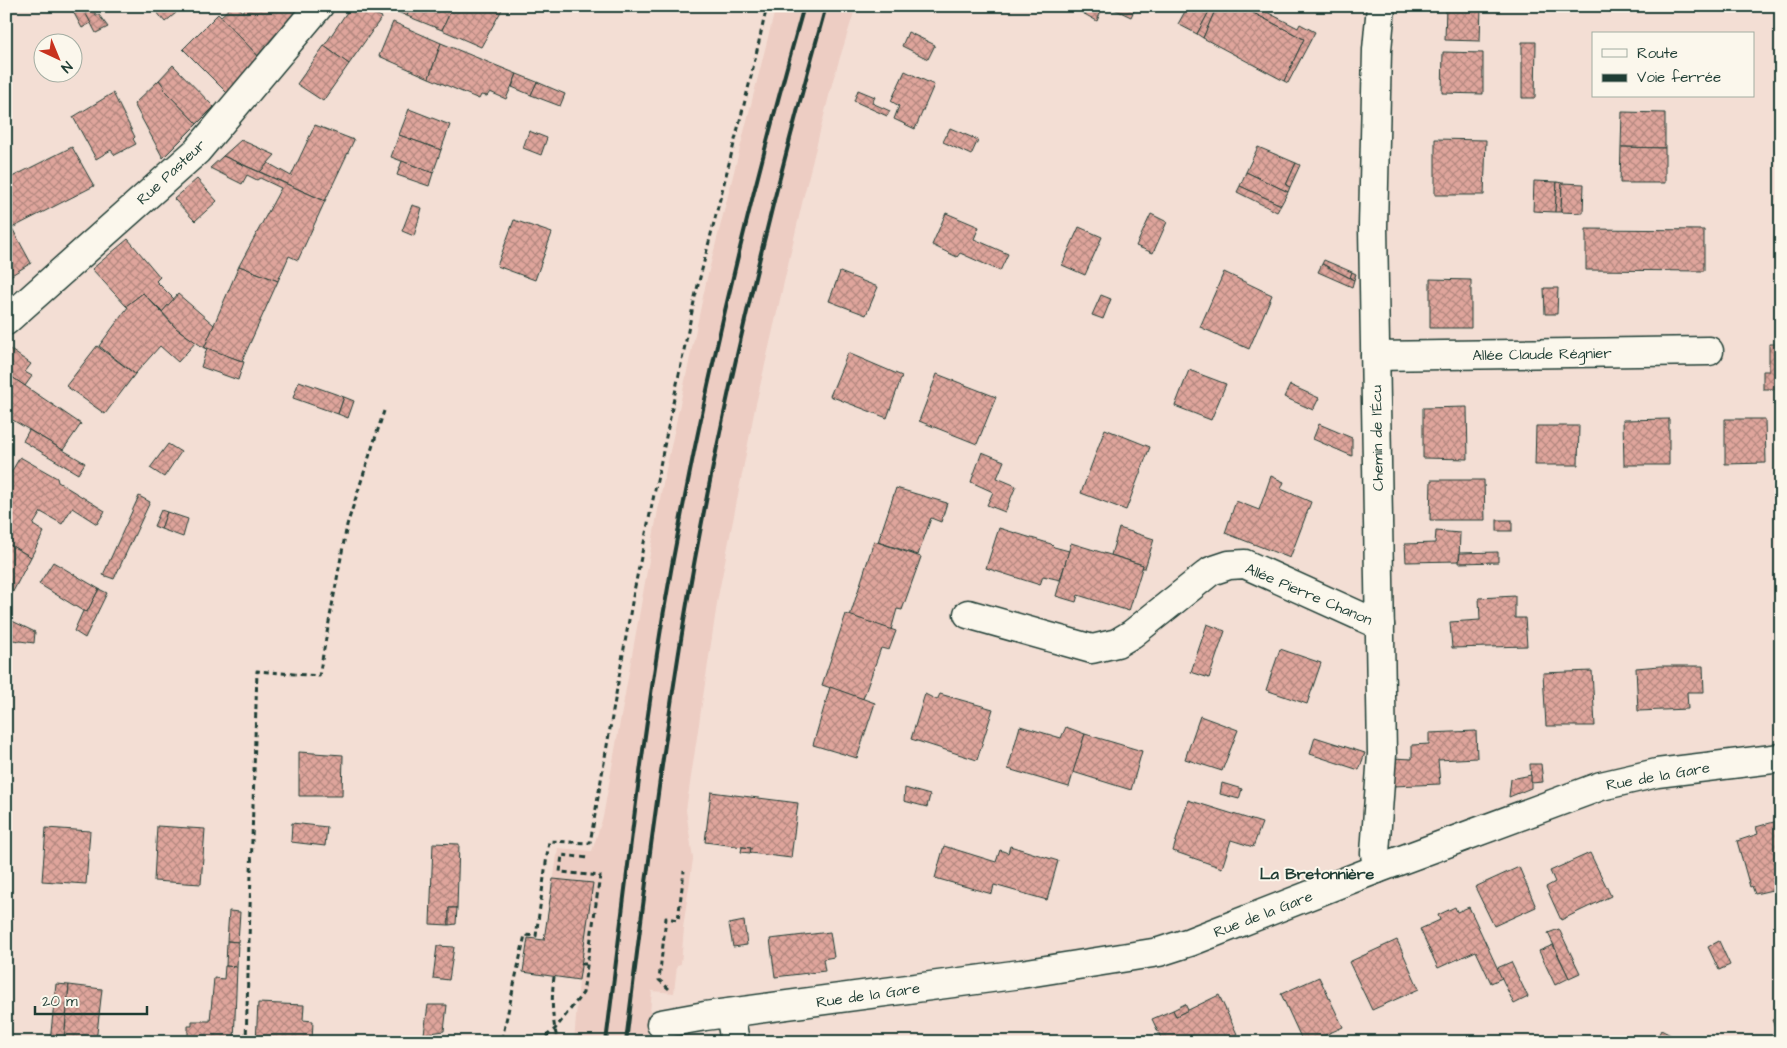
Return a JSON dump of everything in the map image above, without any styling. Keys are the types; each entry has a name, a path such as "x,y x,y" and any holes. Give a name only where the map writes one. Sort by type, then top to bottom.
{"street":[{"name":"Rue Pasteur","path":"6,321 197,151 319,6"},
{"name":"Chemin de l'Écu","path":"1378,870 1375,854 1382,754 1373,227 1377,50 1380,6"},
{"name":"Allée Claude Régnier","path":"1375,356 1709,351"},
{"name":"Allée Pierre Chanon","path":"968,614 1092,649 1117,643 1132,634 1211,571 1229,565 1245,564 1380,625"},
{"name":"Rue de la Gare","path":"661,1024 730,1013 1011,976 1159,952 1190,942 1601,786 1657,773 1781,758"},
{"path":"730,1013 736,1042"}],"path":[{"path":"502,1038 525,935 536,936 549,841 590,843 634,591 691,317 767,6"},
{"path":"246,1042 257,671 319,676 347,525 384,411"},
{"path":"539,1042 554,1029 583,993 600,876 560,872 562,855 589,858"},
{"path":"674,993 659,980 666,918 678,920 684,871"},
{"path":"581,964 587,964"},
{"path":"554,977 552,993 554,1029 558,1042"}],"shaded area":[{"path":"776,6 856,6 833,80 804,195 755,408 718,597 686,810 693,859 683,928 681,964 677,965 674,993 652,991 647,1042 574,1042 579,980 523,972 528,938 545,940 558,848 592,851 603,817 661,493 707,278"}],"building":[{"path":"70,6 82,6 91,23 82,28"},
{"path":"91,6 96,15 99,15 108,27 96,33 84,10"},
{"path":"152,6 170,6 176,13 165,22"},
{"path":"232,6 238,6 243,12 247,6 299,6 261,59 220,17"},
{"path":"351,6 382,17 349,64 324,46"},
{"path":"384,6 411,6 407,16"},
{"path":"411,6 453,6 442,30 407,16"},
{"path":"453,6 504,6 481,47 442,30"},
{"path":"1070,6 1103,6 1097,21"},
{"path":"1115,6 1136,6 1131,17 1114,9"},
{"path":"1188,6 1212,6 1197,34 1178,24"},
{"path":"1212,6 1217,6 1203,38 1197,34"},
{"path":"1217,6 1240,6 1304,39 1284,81 1203,38"},
{"path":"1240,6 1255,6 1298,28 1300,24 1315,32 1288,83 1284,81 1304,39"},
{"path":"1446,6 1481,6 1480,41 1445,40"},
{"path":"218,14 261,59 227,93 183,49"},
{"path":"393,22 441,43 429,78 379,56"},
{"path":"908,32 935,45 928,59 902,46"},
{"path":"1522,42 1536,42 1535,98 1522,98"},
{"path":"441,43 517,74 506,99 490,92 487,96 481,95 479,99 429,78"},
{"path":"324,46 349,64 323,101 297,84"},
{"path":"1443,52 1483,53 1483,94 1442,93"},
{"path":"173,65 214,107 197,124 163,89 165,88 159,80"},
{"path":"905,71 934,85 915,129 894,119 899,106 891,101"},
{"path":"517,74 537,82 531,95 512,87"},
{"path":"159,80 165,88 163,89 197,124 163,158 134,104"},
{"path":"537,82 565,94 560,106 531,95"},
{"path":"858,90 875,97 872,103 890,111 887,116 854,101"},
{"path":"113,93 135,137 133,139 136,144 115,155 111,150 96,159 73,117"},
{"path":"409,109 450,125 441,150 399,135"},
{"path":"1622,112 1665,113 1665,148 1621,147"},
{"path":"315,125 354,140 325,201 260,172 268,163 291,176"},
{"path":"950,128 978,140 971,155 943,142"},
{"path":"529,131 547,138 541,155 523,148"},
{"path":"399,135 441,150 433,173 391,157"},
{"path":"1435,139 1486,140 1484,195 1435,195"},
{"path":"241,140 275,155 260,172 223,156"},
{"path":"72,147 94,186 12,228 31,263 10,276 6,270 6,180"},
{"path":"1258,147 1296,163 1286,185 1290,187 1288,192 1246,172"},
{"path":"1621,147 1665,148 1665,183 1620,183"},
{"path":"223,156 325,201 298,260 289,256 278,281 239,266 281,188 260,178 257,180 247,175 242,184 210,168"},
{"path":"402,161 433,173 429,186 397,175"},
{"path":"1296,163 1300,165 1290,187 1286,185"},
{"path":"1246,172 1288,192 1281,205 1240,186"},
{"path":"197,179 217,201 195,221 174,199"},
{"path":"1534,181 1557,182 1555,212 1533,211"},
{"path":"1557,182 1562,183 1561,212 1555,212"},
{"path":"1562,183 1584,184 1583,213 1561,212"},
{"path":"1240,186 1281,205 1277,212 1237,192"},
{"path":"412,205 422,208 414,236 402,231"},
{"path":"946,213 979,227 974,239 1008,254 1000,271 960,253 957,257 932,245"},
{"path":"1151,214 1167,222 1153,253 1136,246"},
{"path":"514,220 552,233 535,280 497,266"},
{"path":"1079,227 1102,237 1085,275 1062,265"},
{"path":"1586,229 1704,230 1704,271 1586,270"},
{"path":"128,239 160,277 156,281 174,299 162,312 143,293 126,306 92,269"},
{"path":"1324,260 1352,272 1350,278 1322,264"},
{"path":"1322,264 1354,280 1352,287 1318,272"},
{"path":"239,266 278,281 242,361 204,348"},
{"path":"840,272 878,287 866,315 829,301"},
{"path":"1224,272 1272,295 1249,349 1200,327"},
{"path":"1352,272 1356,274 1354,280 1350,278"},
{"path":"1430,279 1471,280 1471,328 1430,328"},
{"path":"1775,282 1781,282 1781,329 1776,329"},
{"path":"1544,288 1558,288 1557,314 1545,314"},
{"path":"143,293 176,328 196,342 178,362 160,346 135,374 99,346 128,307 126,306"},
{"path":"178,294 214,325 204,348 176,328 162,312"},
{"path":"1101,295 1111,299 1103,319 1092,315"},
{"path":"1769,344 1781,344 1781,389 1763,389 1763,371 1769,371"},
{"path":"97,346 135,374 105,414 66,386"},
{"path":"8,348 31,364 25,372 32,376 25,386 6,373 6,350"},
{"path":"207,348 244,362 238,380 201,367"},
{"path":"848,353 902,376 887,418 830,396"},
{"path":"1189,370 1226,384 1211,420 1175,406"},
{"path":"6,373 81,424 63,450 6,416"},
{"path":"937,374 996,397 977,444 919,421"},
{"path":"299,381 344,397 338,414 293,398"},
{"path":"1290,385 1319,398 1313,410 1284,397"},
{"path":"344,397 354,401 348,418 338,414"},
{"path":"1467,407 1468,459 1423,458 1423,408"},
{"path":"1669,419 1669,465 1624,465 1623,420"},
{"path":"1725,419 1765,419 1766,463 1725,464"},
{"path":"1319,424 1352,438 1352,456 1313,439"},
{"path":"1536,426 1579,426 1578,465 1535,465"},
{"path":"1105,429 1150,447 1126,510 1081,493"},
{"path":"29,430 85,463 78,474 23,441"},
{"path":"168,444 181,452 164,477 150,468"},
{"path":"982,452 1004,461 997,478 1016,486 1005,512 987,505 993,492 971,482"},
{"path":"20,457 57,478 58,482 105,511 97,524 72,508 62,524 41,512 33,525 44,532 31,557 10,545 6,550 6,481"},
{"path":"1271,476 1284,482 1281,489 1311,502 1290,558 1225,533 1236,501 1259,510"},
{"path":"1431,480 1484,480 1485,520 1430,520"},
{"path":"896,488 947,503 941,522 931,518 918,555 878,542"},
{"path":"139,496 150,502 114,579 103,575"},
{"path":"161,510 167,512 161,529 154,526"},
{"path":"167,512 188,519 183,537 161,529"},
{"path":"1497,520 1512,520 1512,531 1497,531"},
{"path":"999,528 1069,551 1060,580 1043,576 1040,585 986,568"},
{"path":"1119,528 1154,539 1145,568 1142,568 1143,565 1111,555"},
{"path":"1436,531 1460,533 1459,561 1406,562 1405,544 1435,543"},
{"path":"874,541 921,557 902,610 897,609 891,630 850,616"},
{"path":"1071,543 1143,565 1129,611 1078,595 1076,602 1056,596"},
{"path":"10,545 31,557 6,605 6,550"},
{"path":"1498,552 1498,562 1459,563 1460,553"},
{"path":"53,562 99,589 87,612 39,584"},
{"path":"99,589 107,593 85,638 74,631 83,611 87,612"},
{"path":"1515,596 1515,618 1525,618 1527,646 1452,648 1450,622 1480,620 1479,598"},
{"path":"846,614 896,631 889,650 881,648 863,699 822,685"},
{"path":"6,618 35,632 34,643 6,639"},
{"path":"1207,624 1225,631 1209,678 1191,672"},
{"path":"1280,649 1321,663 1307,704 1266,690"},
{"path":"1703,666 1704,692 1687,692 1688,709 1638,711 1636,668"},
{"path":"1592,671 1595,726 1546,726 1543,673"},
{"path":"830,687 875,703 857,758 813,745"},
{"path":"925,694 937,700 940,694 993,709 977,760 911,739"},
{"path":"1200,716 1238,730 1222,771 1185,759"},
{"path":"1020,726 1061,738 1066,727 1085,734 1069,787 1008,769"},
{"path":"1476,731 1477,758 1438,760 1440,784 1394,786 1393,758 1412,759 1412,745 1429,744 1429,733"},
{"path":"1085,734 1142,751 1131,790 1073,772"},
{"path":"1315,737 1365,753 1359,770 1310,754"},
{"path":"299,752 343,755 342,796 299,796"},
{"path":"1530,764 1541,764 1543,782 1531,783"},
{"path":"1531,775 1531,788 1509,797 1511,779"},
{"path":"1222,783 1242,789 1239,799 1220,794"},
{"path":"905,788 930,795 927,807 904,801"},
{"path":"711,792 798,803 791,858 750,853 751,848 705,842"},
{"path":"1188,800 1262,823 1253,847 1231,840 1222,868 1173,851"},
{"path":"1781,820 1781,888 1755,894 1752,886 1750,887 1737,841 1758,834 1756,827"},
{"path":"292,823 327,827 325,846 291,842"},
{"path":"157,826 205,829 201,884 154,881"},
{"path":"46,828 90,831 86,884 42,881"},
{"path":"433,843 459,844 457,908 449,908 449,925 430,924"},
{"path":"944,846 996,862 1000,850 1008,853 1010,846 1058,861 1047,900 994,885 992,894 935,878"},
{"path":"742,847 751,848 750,853 741,852"},
{"path":"1590,853 1611,896 1561,920 1546,887 1555,882 1550,871"},
{"path":"1519,867 1536,907 1494,926 1475,887"},
{"path":"553,879 593,883 579,980 523,972 528,938 544,940"},
{"path":"1455,907 1457,912 1469,907 1502,978 1491,983 1476,951 1438,968 1420,929 1440,920 1438,915"},
{"path":"449,908 457,908 456,924 449,925"},
{"path":"229,911 240,912 238,942 227,941"},
{"path":"744,921 747,945 733,947 729,924"},
{"path":"1559,929 1580,973 1569,978 1548,933"},
{"path":"830,932 834,957 823,959 825,971 775,977 770,939"},
{"path":"1397,940 1419,989 1372,1010 1349,962"},
{"path":"227,941 238,942 237,967 226,966"},
{"path":"1719,941 1730,965 1719,970 1708,947"},
{"path":"1553,945 1569,978 1555,985 1539,951"},
{"path":"437,946 454,947 449,980 433,978"},
{"path":"1511,962 1528,997 1514,1004 1497,968"},
{"path":"225,966 237,967 234,1042 188,1041 188,1026 192,1026 192,1021 210,1021 214,978 224,979"},
{"path":"1319,977 1343,1027 1310,1042 1303,1042 1281,994"},
{"path":"56,984 69,985 64,1042 50,1042"},
{"path":"69,985 102,989 96,1042 64,1042"},
{"path":"1219,995 1237,1034 1222,1042 1163,1042 1152,1019 1173,1010 1176,1016"},
{"path":"258,1003 304,1005 303,1020 313,1021 312,1042 256,1042"},
{"path":"1185,1004 1188,1010 1176,1016 1173,1010"},
{"path":"428,1005 447,1005 444,1031 424,1034"},
{"path":"1781,1016 1781,1040 1772,1020"},
{"path":"1661,1030 1684,1042 1655,1042"},
{"path":"943,1037 944,1042 922,1042"}],"railway":[{"path":"606,1042 647,722 677,539 725,309 763,157 804,6"},
{"path":"626,1042 660,779 698,543 729,389 765,235 826,6"}],"district":[{"name":"La Bretonnière","path":"1317,873"}]}
